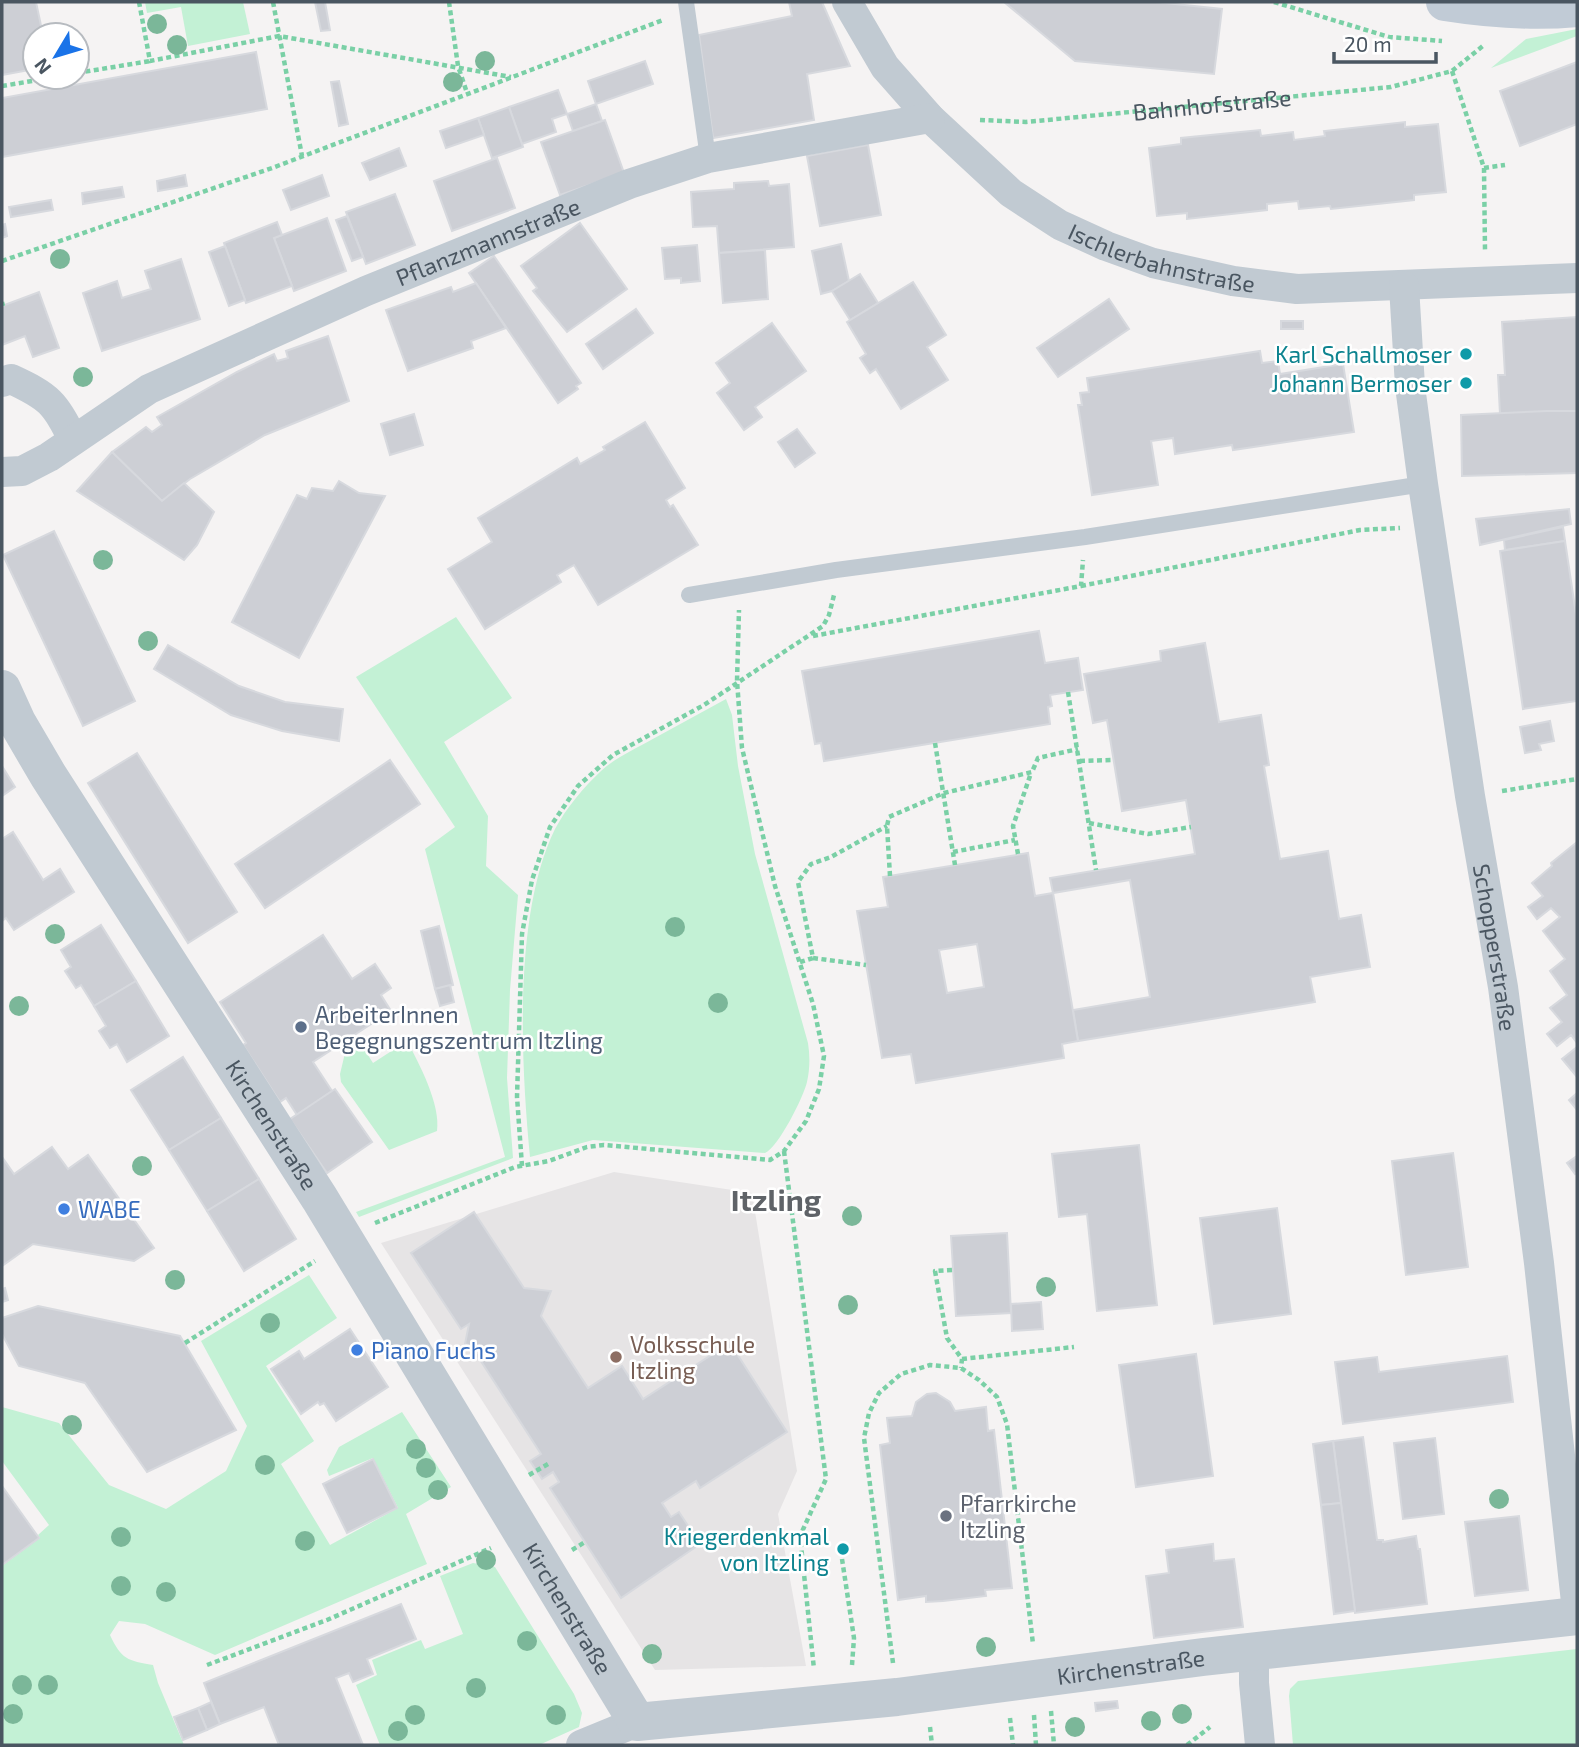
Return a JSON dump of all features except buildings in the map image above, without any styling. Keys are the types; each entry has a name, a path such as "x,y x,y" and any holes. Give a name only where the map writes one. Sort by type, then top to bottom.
{"main road":[{"path":"1445,2 1542,11 1577,8"}],"street":[{"name":"Ischlerbahnstraße","path":"847,2 885,67 930,118 1011,193 1050,218 1106,246 1153,264 1233,281 1297,289 1577,278"},
{"name":"Pflanzmannstraße","path":"2,472 22,471 49,457 149,389 366,291 629,184 708,158 930,118"},
{"name":"Schopperstraße","path":"1404,286 1410,386 1423,484 1470,796 1503,987 1539,1263 1577,1614"},
{"path":"2,382 11,379 41,393 62,416 73,440"},
{"name":"Kirchenstraße","path":"2,689 17,722 48,775 320,1199 636,1734 1203,1657 1577,1614"},
{"path":"1254,1653 1260,1745"},
{"path":"581,1745 636,1734"}],"lane":[{"path":"686,6 708,158"},
{"path":"689,595 835,570 1084,537 1423,484"}],"path":[{"path":"139,2 150,61"},
{"path":"273,2 302,156"},
{"path":"449,2 458,66 467,93"},
{"path":"1274,2 1389,37 1444,41"},
{"path":"1471,44 1484,45 1500,5"},
{"path":"2,261 302,156 512,77 686,6"},
{"path":"91,71 279,36 512,77"},
{"name":"Bahnhofstraße","path":"930,118 1026,122 1391,87 1452,71 1484,45"},
{"path":"1452,71 1483,168 1485,282"},
{"path":"2,86 21,83"},
{"path":"1483,168 1505,165"},
{"path":"808,637 1360,530 1401,528 1433,539"},
{"path":"1081,586 1084,537"},
{"path":"522,1166 517,1097 522,934 532,880 550,827 578,786 613,755 704,705 823,626 829,615 837,581 835,570"},
{"path":"365,1227 522,1166 549,1161 587,1147 604,1145 770,1160 784,1151 806,1121 819,1089 824,1056 813,1004 775,886 742,748 737,681 739,588"},
{"path":"1068,692 1096,870"},
{"path":"935,743 955,865"},
{"path":"1018,854 1013,826 1038,758 1078,749"},
{"path":"1080,761 1114,760"},
{"path":"890,876 887,825 889,817 944,793 1032,772"},
{"path":"1470,796 1577,779"},
{"path":"1089,823 1148,834 1191,827"},
{"path":"813,958 799,883 811,864 831,857 887,825"},
{"path":"953,852 1015,840"},
{"path":"800,962 813,958 866,965"},
{"path":"784,1151 827,1479 800,1536 815,1680"},
{"path":"185,1343 316,1261"},
{"path":"952,1270 935,1271 947,1338 962,1359 961,1368"},
{"path":"962,1359 1074,1347"},
{"path":"894,1672 864,1438 869,1413 878,1393 901,1374 930,1365 961,1368 997,1397 1007,1424 1035,1656"},
{"path":"206,1665 327,1620 494,1547"},
{"path":"842,1559 854,1638 851,1677"},
{"path":"1034,1707 1036,1745"},
{"path":"1009,1710 1013,1745"},
{"path":"1186,1745 1209,1727"}],"shaded area":[{"name":"Volksschule Itzling","path":"614,1172 752,1193 797,1471 778,1514 806,1666 655,1670 381,1243"}],"green space":[{"path":"145,2 243,2 250,34 188,46 181,7 147,13"},
{"path":"1577,29 1577,36 1491,68 1526,39"},
{"path":"456,617 512,698 444,742 488,816 486,866 518,895 510,990 507,1078 513,1158 359,1217 356,1212 505,1157 425,849 455,827 356,677"},
{"path":"726,699 732,715 738,766 755,854 808,1043 809,1072 801,1098 777,1142 765,1153 593,1140 530,1157 523,1035 526,946 541,864 555,829 576,798 607,766"},
{"path":"359,1041 373,1063 407,1041 423,1072 436,1109 437,1131 389,1150 341,1082 340,1074 346,1049"},
{"path":"309,1275 337,1318 266,1366 314,1441 281,1464 330,1545 398,1508 373,1458 329,1476 327,1470 339,1447 402,1412 451,1487 406,1514 427,1564 215,1655 145,1624 119,1621 110,1635 114,1643 126,1658 153,1665 184,1745 2,1745 2,1566 40,1538 38,1535 49,1525 2,1461 2,1407 59,1423 109,1485 166,1509 226,1471 247,1426 201,1341"},
{"path":"473,1563 495,1567 574,1694 582,1713 579,1727 539,1745 380,1745 356,1685 377,1675 372,1660 421,1640 425,1649 463,1634 440,1576"},
{"path":"1577,1649 1577,1745 1293,1745 1289,1696 1290,1689 1298,1681"}],"place":[{"name":"Karl Schallmoser","path":"1466,354"},
{"name":"Johann Bermoser","path":"1466,383"},
{"name":"ArbeiterInnen Begegnungszentrum Itzling","path":"301,1027"},
{"name":"WABE","path":"64,1209"},
{"name":"Piano Fuchs","path":"357,1350"},
{"name":"Volksschule Itzling","path":"616,1357"},
{"name":"Pfarrkirche Itzling","path":"946,1516"},
{"name":"Kriegerdenkmal von Itzling","path":"843,1549"}],"district":[{"name":"Itzling","path":"776,1199"}]}
